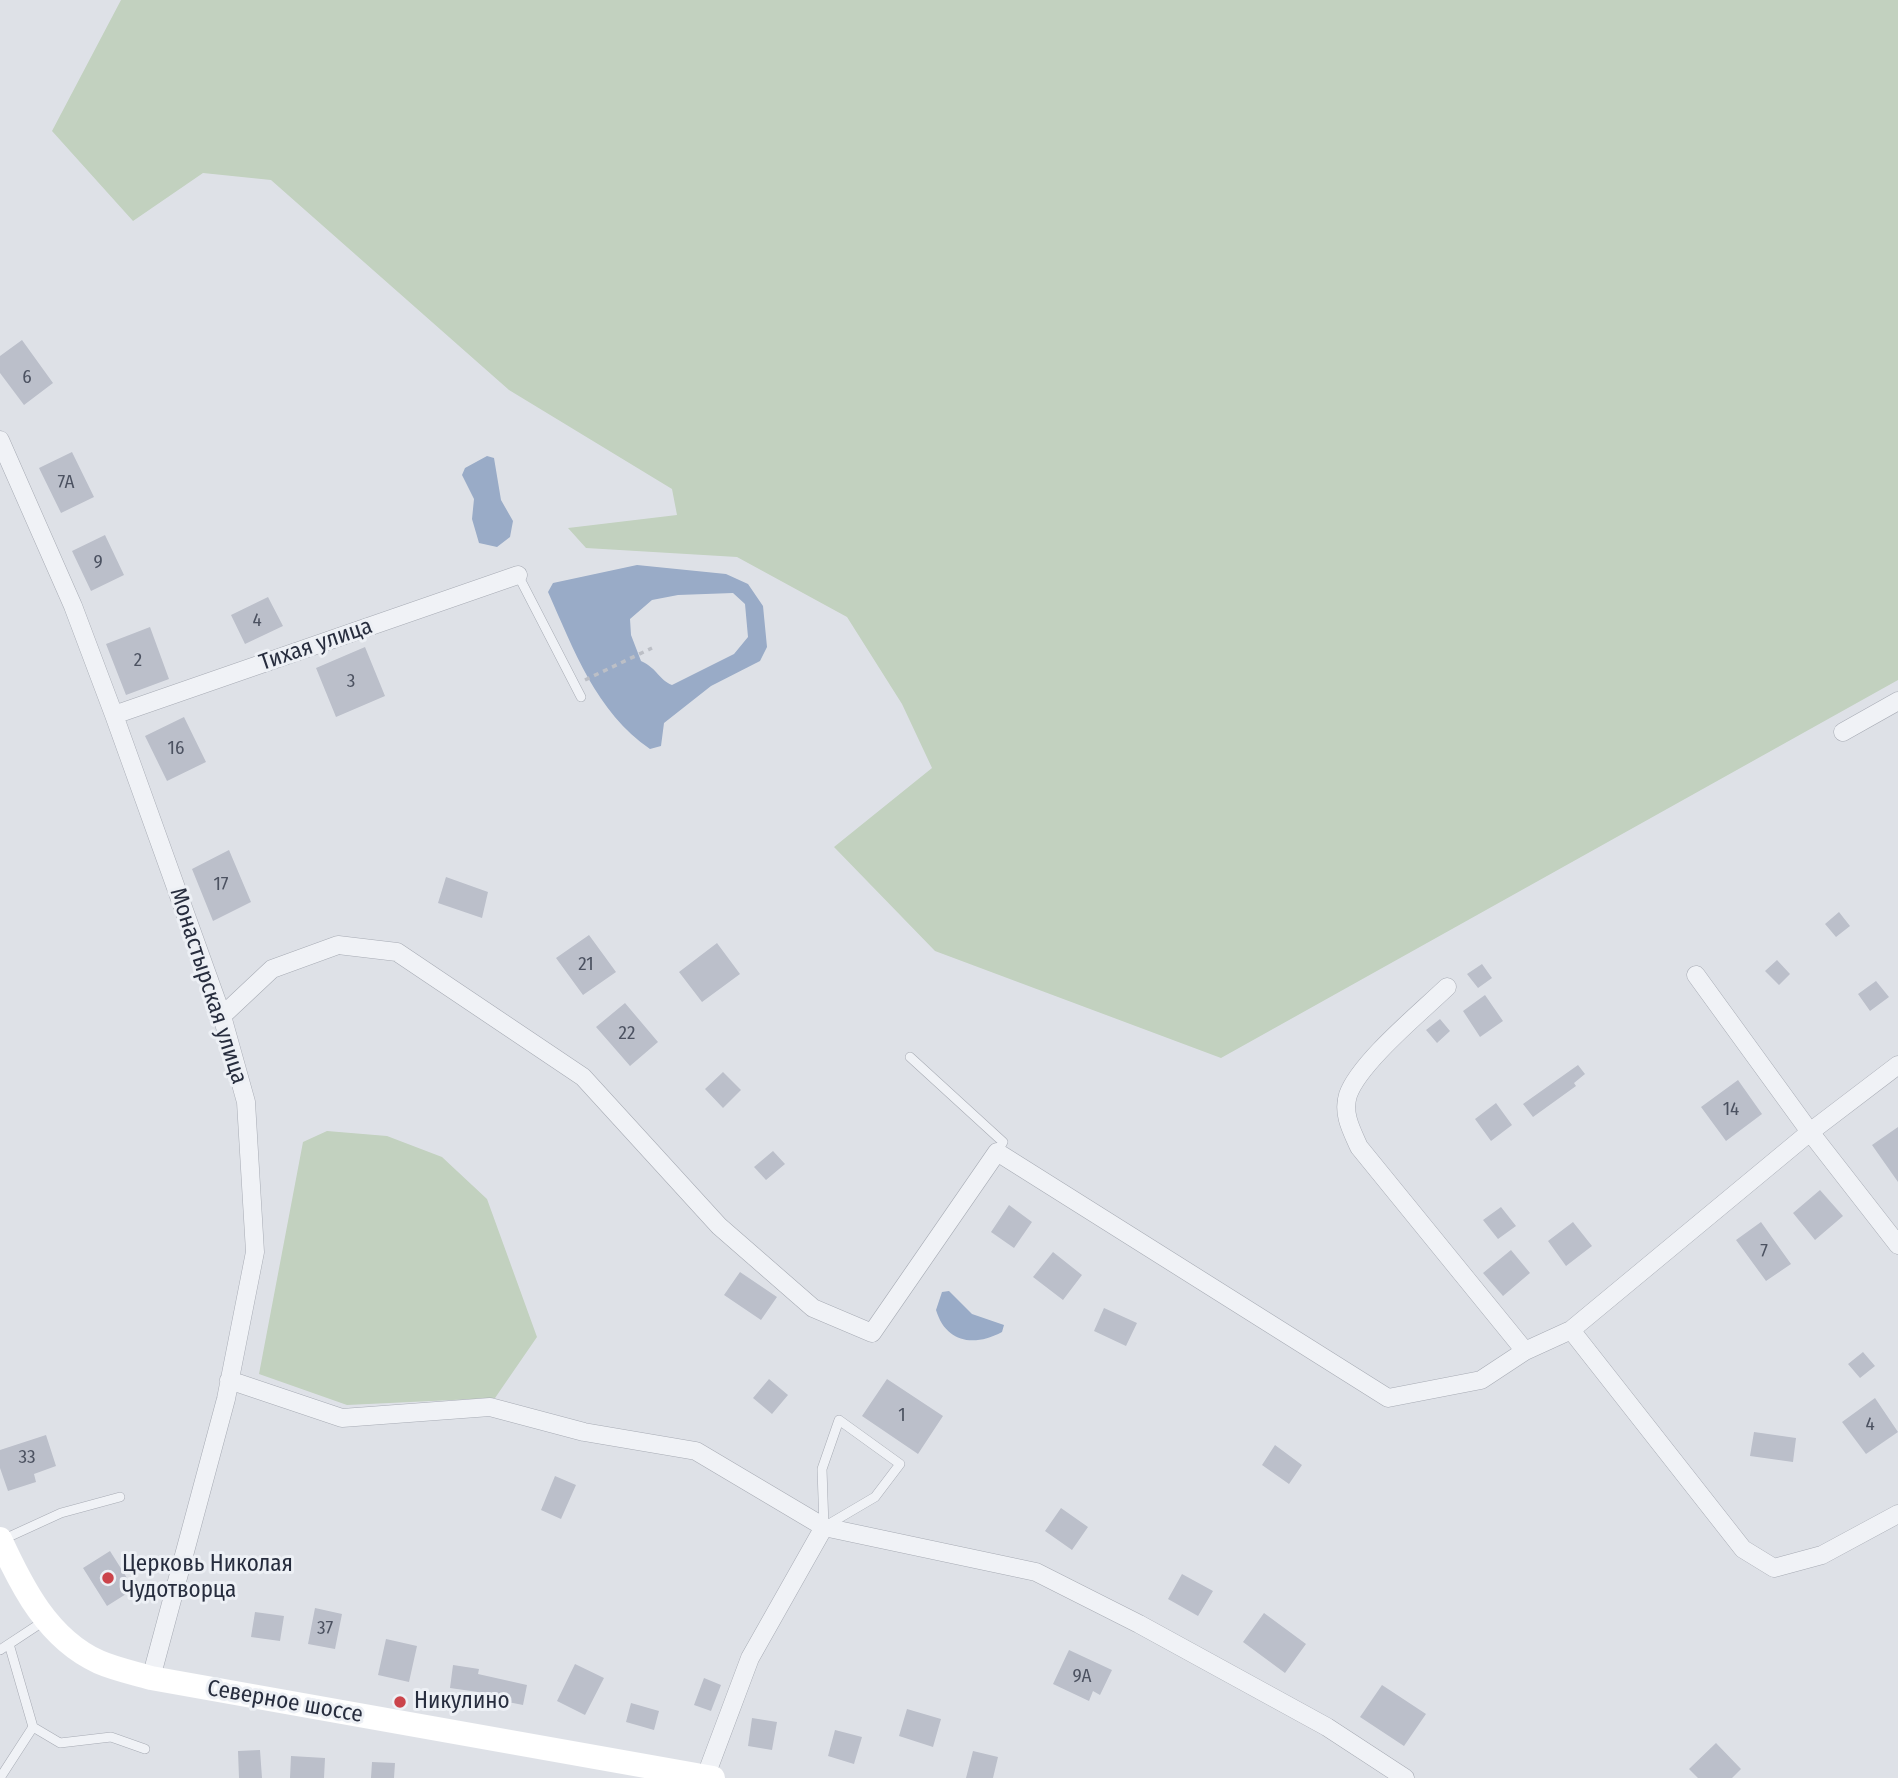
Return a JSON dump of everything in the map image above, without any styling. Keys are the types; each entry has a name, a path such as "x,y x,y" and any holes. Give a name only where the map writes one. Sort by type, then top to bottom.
{"main road":[{"name":"Северное шоссе","path":"0,1540 20,1581 45,1620 98,1662 151,1678 708,1778"}],"street":[{"name":"Монастырская улица","path":"0,440 73,606 114,715 222,1016 246,1102 255,1252 229,1380 151,1678"},
{"name":"Тихая улица","path":"114,715 519,575"},
{"path":"1843,732 1898,701"},
{"path":"222,1016 272,969 338,945 397,952 583,1077 730,1235 813,1308 872,1334 997,1152 1388,1398 1481,1380 1525,1351 1571,1329 1810,1132 1898,1065"},
{"path":"1696,975 1810,1132 1898,1245"},
{"path":"1447,987 1367,1065 1348,1095 1347,1120 1359,1147 1525,1351"},
{"path":"1571,1329 1743,1549 1774,1568 1822,1555 1898,1514"},
{"path":"229,1380 342,1418 490,1407 584,1432 696,1451 824,1527 1036,1573 1139,1624 1327,1727 1405,1778"},
{"path":"708,1778 750,1658 824,1527"}],"lane":[{"path":"519,575 581,697"},
{"path":"910,1057 1003,1142 997,1152"},
{"path":"839,1420 900,1464 875,1497 824,1527 822,1469 839,1420"},
{"path":"0,1540 61,1513 120,1496"},
{"path":"0,1650 45,1620"},
{"path":"9,1644 33,1727 60,1743 111,1737 145,1749"},
{"path":"0,1778 33,1727"}],"path":[{"path":"575,685 652,648"}],"green space":[{"path":"121,0 1898,0 1898,680 1221,1058 935,951 834,847 932,768 902,704 847,617 737,557 586,548 568,528 677,515 672,489 509,390 271,180 203,173 133,221 52,131"},
{"path":"327,1131 387,1136 442,1157 487,1199 537,1337 495,1398 347,1405 259,1374 303,1142"}],"water":[{"path":"487,456 494,458 501,500 513,521 510,537 497,547 479,543 472,519 474,499 462,475 465,468"},
{"path":"637,565 726,574 748,584 763,606 767,647 760,661 711,686 664,723 661,746 650,749 615,717 588,678 548,592 553,583","holes":["733,593 745,604 748,637 734,654 672,685 641,661 631,635 630,619 652,600 678,595"]},
{"path":"949,1291 972,1314 1004,1325 1002,1332 981,1340 962,1339 954,1335 941,1321 936,1310 942,1292"}],"building":[{"path":"22,340 53,383 24,405 0,373 0,356"},
{"path":"72,452 94,497 61,513 39,468"},
{"path":"105,535 124,575 91,591 72,551"},
{"path":"268,597 283,626 245,644 231,615"},
{"path":"150,627 169,679 126,695 106,644"},
{"path":"365,647 385,696 336,717 316,668"},
{"path":"184,717 206,762 167,781 145,736"},
{"path":"229,850 251,902 213,921 192,869"},
{"path":"446,877 488,892 482,918 438,903"},
{"path":"1839,912 1850,926 1836,937 1825,924"},
{"path":"589,935 616,972 583,995 556,958"},
{"path":"717,943 740,974 702,1002 679,972"},
{"path":"1777,960 1790,974 1779,985 1765,971"},
{"path":"1482,964 1492,978 1478,988 1467,974"},
{"path":"1876,981 1889,997 1870,1011 1858,994"},
{"path":"1485,995 1503,1021 1480,1037 1463,1011"},
{"path":"625,1003 658,1042 630,1066 596,1027"},
{"path":"1440,1019 1450,1031 1437,1043 1426,1030"},
{"path":"1578,1065 1585,1074 1574,1083 1576,1086 1533,1117 1523,1104"},
{"path":"723,1072 741,1090 723,1108 705,1089"},
{"path":"1738,1080 1762,1114 1726,1141 1701,1107"},
{"path":"1496,1103 1512,1125 1491,1141 1475,1119"},
{"path":"1898,1127 1898,1182 1872,1145"},
{"path":"773,1151 785,1164 766,1180 754,1167"},
{"path":"1820,1190 1843,1216 1815,1240 1793,1213"},
{"path":"1009,1205 1032,1222 1014,1248 991,1232"},
{"path":"1501,1207 1516,1226 1498,1239 1483,1220"},
{"path":"1573,1222 1592,1246 1566,1266 1548,1241"},
{"path":"1761,1222 1791,1264 1766,1281 1736,1240"},
{"path":"1511,1250 1530,1273 1503,1296 1483,1273"},
{"path":"1053,1252 1082,1275 1063,1300 1033,1277"},
{"path":"740,1272 777,1297 761,1320 724,1295"},
{"path":"1104,1308 1137,1323 1126,1346 1094,1331"},
{"path":"1863,1352 1875,1366 1860,1378 1848,1364"},
{"path":"769,1379 788,1395 772,1414 753,1398"},
{"path":"887,1379 943,1416 918,1454 862,1416"},
{"path":"1875,1398 1898,1432 1866,1454 1842,1422"},
{"path":"1754,1432 1796,1438 1793,1462 1750,1456"},
{"path":"46,1435 56,1466 34,1474 36,1482 8,1491 0,1468 0,1450"},
{"path":"1275,1445 1302,1465 1289,1484 1262,1465"},
{"path":"555,1476 576,1485 561,1519 541,1510"},
{"path":"1061,1508 1088,1527 1072,1550 1045,1531"},
{"name":"Церковь Николая Чудотворца","path":"110,1551 134,1589 107,1606 83,1568"},
{"path":"1182,1574 1213,1591 1198,1616 1168,1599"},
{"path":"315,1608 342,1614 335,1649 308,1644"},
{"path":"255,1612 284,1616 280,1641 251,1637"},
{"path":"1264,1613 1306,1644 1285,1673 1243,1642"},
{"path":"386,1639 417,1646 409,1682 378,1675"},
{"path":"1069,1650 1112,1670 1100,1695 1093,1691 1089,1701 1053,1684"},
{"path":"575,1664 604,1678 585,1715 557,1701"},
{"path":"453,1665 479,1669 478,1674 527,1685 523,1705 498,1700 499,1695 450,1688"},
{"path":"704,1678 721,1685 711,1711 694,1705"},
{"path":"1382,1685 1426,1714 1404,1746 1360,1717"},
{"path":"631,1703 659,1711 654,1730 626,1722"},
{"path":"907,1709 941,1719 933,1747 899,1736"},
{"path":"752,1718 777,1722 772,1750 748,1746"},
{"path":"835,1730 862,1737 854,1764 828,1756"},
{"path":"1716,1743 1741,1769 1732,1778 1698,1778 1689,1769"},
{"path":"260,1750 262,1778 239,1778 238,1751"},
{"path":"973,1751 998,1757 993,1778 966,1778"},
{"path":"291,1756 325,1758 324,1778 290,1778"},
{"path":"372,1762 395,1763 394,1778 371,1778"}],"place":[{"name":"Церковь Николая Чудотворца","path":"108,1578"},
{"name":"Никулино","path":"400,1702"}]}
